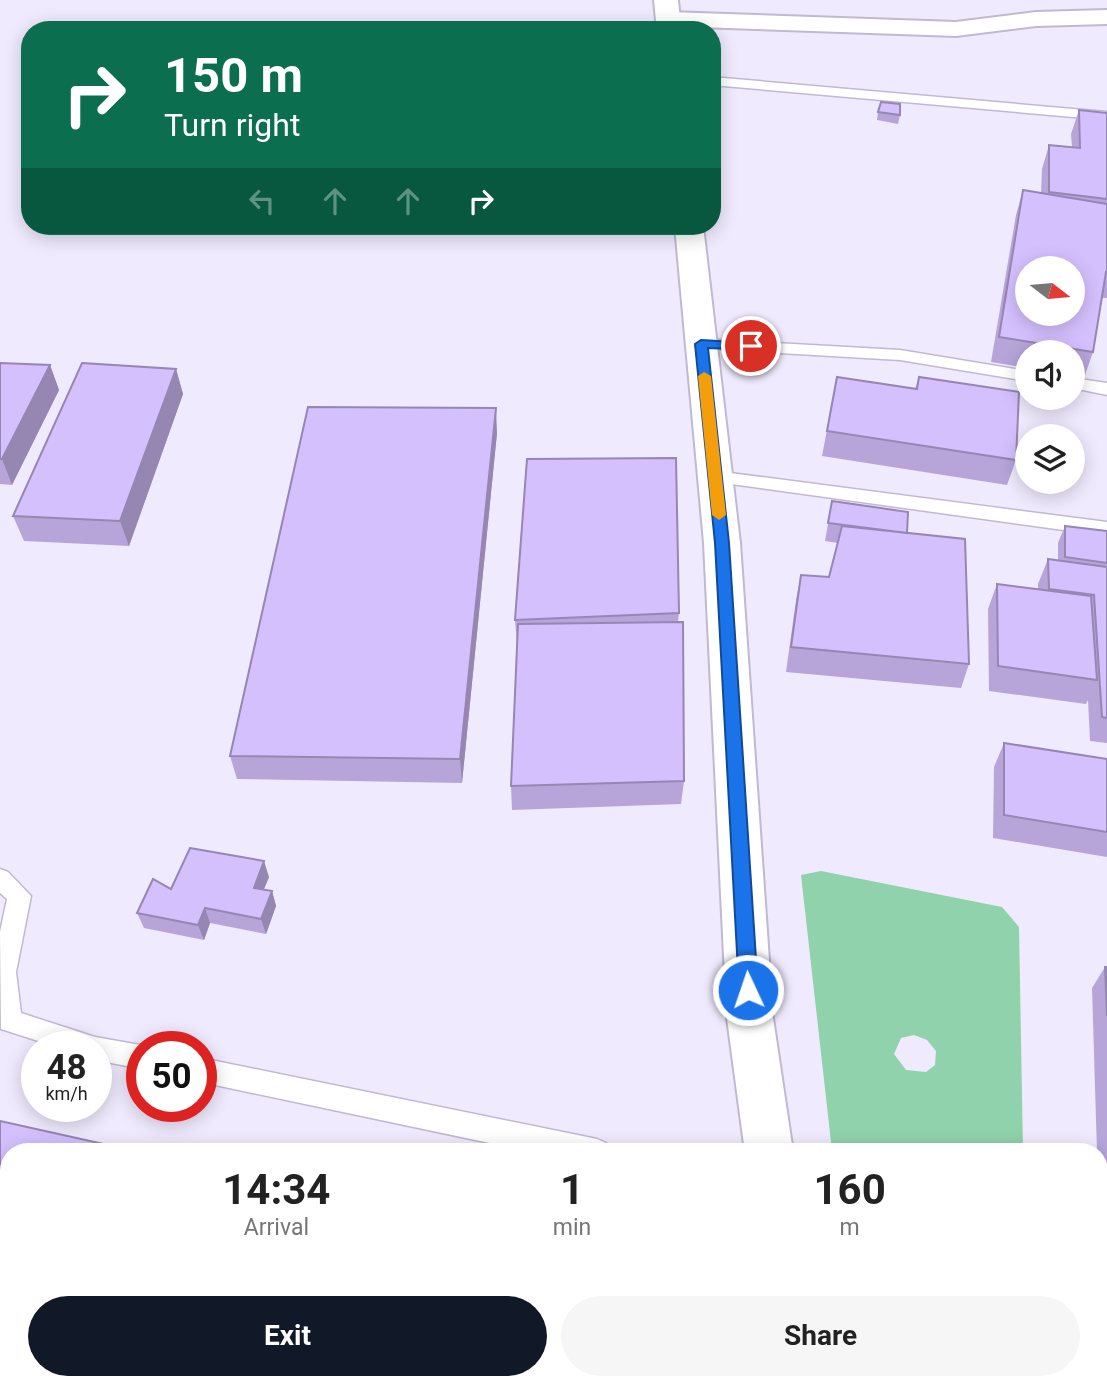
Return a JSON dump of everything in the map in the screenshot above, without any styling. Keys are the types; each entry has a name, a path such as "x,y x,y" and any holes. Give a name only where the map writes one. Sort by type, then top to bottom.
{"main road":[{"path":"668,16 956,29 1037,19 1107,17"},
{"path":"690,235 722,543 750,1018 768,1143"}],"lane":[{"path":"721,82 1107,116"},
{"path":"701,344 900,355 1015,374"},
{"path":"1085,385 1107,389"},
{"path":"715,477 1107,529"},
{"path":"0,879 19,896 4,972 10,1021 42,1031"},
{"path":"217,1073 554,1143"}],"green space":[{"path":"821,871 1002,907 1019,927 1023,1143 831,1143 801,875","holes":["914,1035 927,1040 936,1051 935,1065 926,1072 906,1070 894,1054 901,1038"]}],"building":[{"path":"881,102 900,104 900,115 878,112"},
{"path":"1079,110 1107,113 1107,199 1049,192 1049,145 1080,148"},
{"path":"1023,190 1107,204 1107,272 1093,352 1085,351 1085,340 1018,340 999,337"},
{"path":"0,363 50,365 2,459 0,459"},
{"path":"82,363 176,369 120,521 13,516"},
{"path":"837,377 917,389 919,377 1015,391 1015,410 1018,410 1018,424 1015,424 1015,460 827,431"},
{"path":"308,407 496,408 460,759 230,756"},
{"path":"676,458 679,613 515,620 527,459"},
{"path":"832,501 908,512 907,533 828,523"},
{"path":"842,526 965,539 969,664 791,647 801,575 829,577"},
{"path":"1065,526 1107,531 1107,563 1065,557"},
{"path":"1048,559 1107,567 1107,718 1102,717 1094,595 1049,589"},
{"path":"997,584 1091,596 1097,680 998,666"},
{"path":"683,622 684,781 511,786 518,624"},
{"path":"1004,743 1107,759 1107,832 1004,815"},
{"path":"190,848 264,861 254,888 272,891 261,919 205,908 198,925 137,913 153,879 171,889"},
{"path":"1105,967 1107,967 1107,1016"},
{"path":"0,1121 99,1143 0,1143"}],"slow traffic":[{"path":"704,376 719,515"}],"route":[{"path":"748,990 722,543 701,344 751,346"}]}
